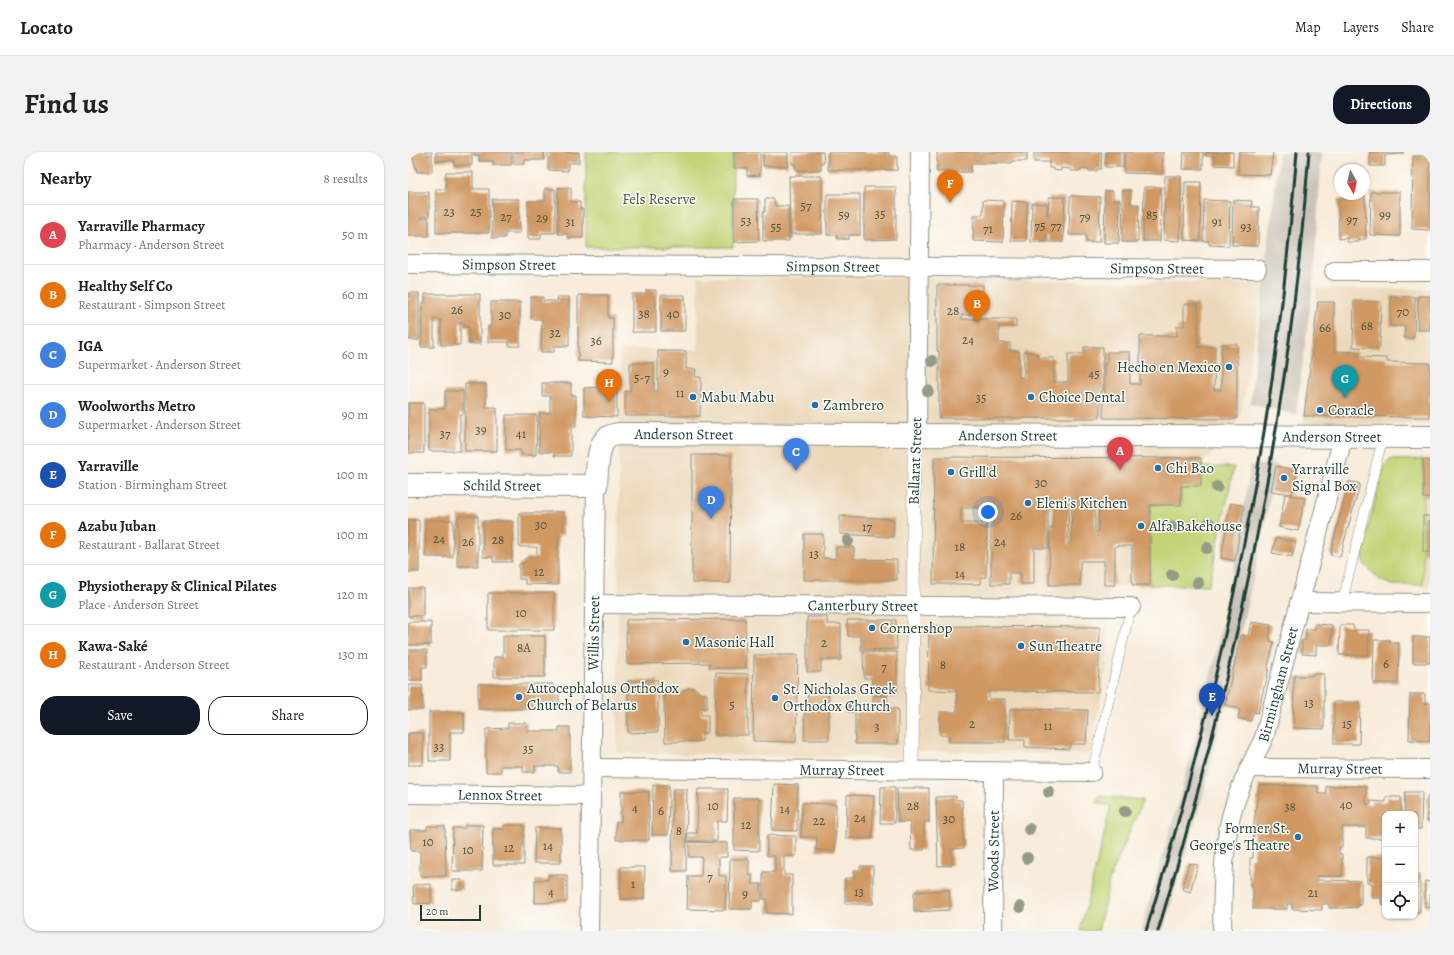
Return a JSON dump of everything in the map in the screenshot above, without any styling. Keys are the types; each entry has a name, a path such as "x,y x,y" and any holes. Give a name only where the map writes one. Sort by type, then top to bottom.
{"street":[{"name":"Ballarat Street","path":"912,771 914,451 917,434 920,152"},
{"name":"Simpson Street","path":"408,264 1257,269"},
{"path":"1334,272 1430,271"},
{"name":"Anderson Street","path":"599,455 605,440 611,436 620,434 917,434 1343,438 1430,437"},
{"name":"Birmingham Street","path":"1222,931 1227,839 1234,806 1264,738 1343,438"},
{"name":"Willis Street","path":"590,931 596,486 599,455"},
{"name":"Schild Street","path":"408,485 596,486"},
{"path":"1299,602 1430,603"},
{"name":"Canterbury Street","path":"595,604 1131,607"},
{"name":"Murray Street","path":"592,768 1092,772"},
{"name":"Murray Street","path":"1250,768 1430,769"},
{"name":"Woods Street","path":"993,931 994,772"},
{"name":"Lennox Street","path":"408,794 591,796"}],"lane":[{"path":"1342,603 1383,437"},
{"path":"1092,772 1131,607"}],"shaded area":[{"path":"1279,152 1322,152 1313,284 1296,415 1250,403"},
{"path":"698,277 903,278 1263,284 1241,415 1203,464 1202,488 1181,504 1152,505 1152,586 1110,586 1106,670 1090,754 912,751 898,758 617,753 620,349 698,350"},
{"path":"1317,289 1430,289 1430,424 1303,424"},
{"path":"1424,457 1430,457 1430,587 1423,587"},
{"path":"1276,464 1256,566 1204,791 1163,931 1141,931 1187,771 1218,645 1241,533 1250,465"}],"green space":[{"name":"Fels Reserve","path":"586,152 733,152 733,247 586,247"},
{"path":"1423,459 1423,585 1392,585 1380,580 1365,565 1362,551 1384,466 1390,460"},
{"path":"1201,467 1234,467 1209,585 1150,585 1150,505 1181,505 1181,486 1200,486"},
{"path":"1098,796 1143,800 1110,878 1098,931 1080,931 1111,806 1096,802"}],"building":[{"path":"408,152 432,152 432,172 417,172 413,158 408,158"},
{"path":"436,152 472,152 472,165 454,165 454,160 436,161"},
{"path":"474,152 511,152 511,165 493,165 493,161 479,161 479,155 474,155"},
{"path":"513,152 544,152 544,160 525,160 525,164 513,164"},
{"path":"548,152 579,152 579,163 568,163 568,171 548,170"},
{"path":"734,152 760,152 760,175 747,176 747,168 734,168"},
{"path":"763,152 788,152 788,166 763,166"},
{"path":"792,152 823,152 824,163 821,163 821,170 796,170 795,164 792,164"},
{"path":"828,152 889,152 889,156 897,156 897,170 828,170"},
{"path":"937,152 1027,152 1027,161 1012,161 1012,163 971,163 971,172 937,172"},
{"path":"1034,152 1102,152 1101,169 1097,169 1097,171 1080,169 1080,171 1071,171 1071,169 1061,168 1061,171 1053,170 1053,168 1049,168 1049,162 1034,162"},
{"path":"1106,152 1123,152 1123,167 1105,167"},
{"path":"1125,152 1163,152 1162,174 1124,173"},
{"path":"1184,152 1203,152 1203,169 1183,169"},
{"path":"1206,152 1233,152 1233,166 1215,165 1215,156 1206,156"},
{"path":"1239,152 1273,152 1270,175 1238,174"},
{"path":"1370,152 1403,152 1403,154 1385,155 1385,166 1370,166"},
{"path":"1413,156 1430,156 1430,230 1412,229"},
{"path":"446,172 473,172 473,189 489,189 489,233 436,233 436,189 446,189"},
{"path":"789,176 822,176 822,234 790,234"},
{"path":"1165,176 1181,176 1180,241 1164,240"},
{"path":"1185,182 1201,182 1200,241 1184,240"},
{"path":"864,187 896,187 896,239 864,240"},
{"path":"1144,187 1161,187 1160,241 1143,241"},
{"path":"558,188 571,188 571,202 580,202 580,209 583,209 583,238 568,238 568,234 558,234"},
{"path":"545,189 555,189 555,233 541,233 541,239 528,239 528,201 545,201"},
{"path":"1123,190 1131,190 1131,204 1139,204 1138,242 1122,242"},
{"path":"1105,191 1113,191 1113,200 1120,200 1119,243 1104,243"},
{"path":"408,192 429,192 429,217 421,217 421,219 429,219 429,236 408,236"},
{"path":"1371,192 1400,192 1400,236 1370,235"},
{"path":"827,194 860,194 860,235 849,235 849,239 837,239 837,235 827,235"},
{"path":"1070,196 1100,197 1099,242 1086,242 1086,235 1069,235"},
{"path":"1049,197 1065,197 1063,242 1048,242 1048,235 1046,235 1046,242 1031,242 1032,203 1047,204 1048,215"},
{"path":"492,199 519,199 520,233 505,233 505,238 492,238"},
{"path":"734,199 758,199 759,241 734,242"},
{"path":"765,199 774,199 775,206 788,206 789,241 763,241 763,212 765,212"},
{"path":"983,200 1004,201 1003,242 973,241 974,215 983,215"},
{"path":"1204,200 1230,201 1229,246 1209,245 1209,241 1203,241"},
{"path":"1233,200 1252,201 1251,207 1259,207 1258,246 1232,245"},
{"path":"1338,200 1365,200 1366,239 1359,239 1359,242 1347,242 1347,238 1339,239"},
{"path":"1012,201 1027,202 1026,241 1011,241"},
{"path":"937,285 983,285 983,303 970,303 970,315 962,315 962,319 1016,319 1016,327 999,326 999,343 1010,343 1010,351 1019,351 1019,377 1024,377 1024,351 1038,354 1038,358 1054,358 1054,382 1068,382 1068,354 1084,354 1084,347 1103,347 1103,391 1100,391 1100,418 939,418"},
{"path":"646,290 656,290 656,332 632,332 632,294 646,294"},
{"path":"408,293 419,293 419,340 408,340"},
{"path":"425,294 480,294 480,344 469,344 469,327 464,327 464,323 460,323 460,345 441,345 441,320 434,319 434,347 421,347 422,303 425,303"},
{"path":"578,295 608,295 608,318 613,318 613,362 578,361"},
{"path":"661,295 685,295 685,331 661,331"},
{"path":"1391,296 1415,297 1414,338 1404,338 1405,326 1390,326"},
{"path":"1418,296 1430,296 1430,330 1417,330"},
{"path":"531,297 543,297 543,301 558,301 557,297 569,297 569,346 554,346 554,352 541,352 542,319 531,319"},
{"path":"1354,301 1381,302 1380,348 1353,347"},
{"path":"491,302 520,302 520,346 509,346 509,342 488,342 488,326 491,326"},
{"path":"1318,302 1334,302 1334,351 1357,352 1356,357 1387,358 1387,362 1430,363 1430,417 1304,416"},
{"path":"1184,304 1198,304 1198,347 1215,347 1214,390 1221,390 1221,344 1237,344 1237,419 1103,418 1103,395 1105,395 1105,363 1107,363 1107,352 1130,352 1130,384 1140,384 1140,336 1177,336 1177,326 1184,326"},
{"path":"658,351 686,351 686,369 696,369 695,377 701,377 700,416 625,416 625,391 630,391 630,363 654,363 654,391 658,391"},
{"path":"542,383 571,383 571,395 576,395 576,427 571,427 571,456 554,456 554,452 539,452 539,413 550,413 550,396 542,396"},
{"path":"602,383 617,383 617,417 584,416 584,388 602,387"},
{"path":"465,384 486,384 486,407 497,407 497,451 465,451"},
{"path":"445,391 463,391 463,414 460,414 460,451 429,451 429,409 445,409"},
{"path":"408,403 424,403 424,453 408,453"},
{"path":"506,415 537,415 536,455 521,455 521,450 506,450"},
{"path":"692,455 731,455 730,583 692,583"},
{"path":"934,457 1201,458 1201,486 1181,486 1181,505 1150,505 1150,585 1132,585 1132,546 1115,546 1115,585 1104,585 1104,561 1080,561 1080,585 1049,585 1050,528 1053,528 1053,507 1048,507 1048,548 1034,548 1034,584 1021,584 1021,573 1009,573 1009,584 991,584 991,508 961,508 961,523 987,523 986,577 981,577 981,584 933,584","holes":["1069,497 1072,497 1071,544 1068,544","1095,507 1099,507 1098,532 1095,532"]},
{"path":"1423,460 1430,460 1430,498 1423,498"},
{"name":"Yarraville Signal Box","path":"1276,466 1297,470 1292,494 1271,491"},
{"path":"1349,481 1360,484 1340,557 1330,555"},
{"path":"1285,494 1305,498 1298,531 1279,527"},
{"path":"1231,503 1244,506 1235,561 1221,558"},
{"path":"563,512 563,535 558,535 558,585 525,584 525,579 519,579 519,564 525,563 525,558 537,558 537,547 519,547 519,513"},
{"path":"458,516 478,516 478,566 457,566"},
{"path":"840,516 894,519 893,537 840,534"},
{"path":"1423,516 1430,516 1430,552 1423,552"},
{"path":"408,520 419,520 419,572 408,572"},
{"path":"426,520 453,520 453,557 425,557"},
{"path":"483,521 513,521 512,562 493,562 493,557 483,557"},
{"path":"804,534 823,534 823,558 836,559 836,547 854,547 854,559 897,560 897,580 804,580"},
{"path":"1276,538 1296,542 1292,557 1272,553"},
{"path":"408,588 423,588 423,616 408,616"},
{"path":"488,593 554,593 554,630 488,630"},
{"path":"807,617 827,617 827,624 841,624 841,660 821,660 821,672 807,672"},
{"name":"Masonic Hall","path":"745,619 746,668 709,668 709,663 627,664 626,620"},
{"name":"Cornershop","path":"847,620 896,620 897,649 861,650 861,636 848,636"},
{"path":"408,622 431,622 431,645 408,645"},
{"path":"1251,622 1271,625 1269,638 1271,639 1270,641 1274,642 1258,713 1253,713 1251,721 1238,718 1240,710 1225,705 1241,635 1248,636"},
{"path":"1315,624 1332,625 1331,645 1316,645 1316,655 1302,654 1302,640 1306,640 1306,629 1315,629"},
{"path":"1340,625 1353,625 1354,630 1369,630 1368,655 1339,655"},
{"name":"Sun Theatre","path":"929,626 1100,627 1098,692 989,691 989,699 1005,699 1005,742 949,742 949,735 940,735 940,712 957,712 957,691 928,690"},
{"path":"503,636 545,636 545,677 494,677 494,657 503,657"},
{"path":"1413,637 1430,637 1430,663 1413,663"},
{"path":"1374,640 1390,640 1390,643 1399,643 1398,683 1373,683"},
{"path":"408,650 427,650 427,667 422,667 422,680 408,680"},
{"path":"863,652 897,652 897,694 872,694 872,678 864,678"},
{"name":"St. Nicholas Greek Orthodox Church","path":"754,655 798,655 796,742 753,741"},
{"path":"716,673 748,674 748,735 715,735"},
{"path":"1312,674 1324,674 1324,729 1293,728 1294,676 1312,676"},
{"path":"658,680 658,732 628,733 628,681"},
{"name":"Autocephalous Orthodox Church of Belarus","path":"478,684 553,684 553,691 559,691 559,703 553,702 553,709 478,709"},
{"path":"408,685 422,685 423,710 408,710"},
{"path":"818,687 823,688 829,696 829,740 804,740 805,701 810,692"},
{"path":"689,688 694,688 700,694 707,694 707,708 701,708 701,715 708,715 708,733 702,733 702,741 665,742 664,694 680,694"},
{"path":"1410,694 1425,694 1425,703 1430,703 1430,741 1409,740"},
{"path":"887,695 887,708 898,709 898,744 855,744 855,706 873,705 873,696"},
{"path":"1334,702 1360,702 1359,744 1334,744"},
{"path":"1010,709 1088,710 1086,744 1071,744 1069,749 1025,747 1025,740 1009,740"},
{"path":"429,712 464,712 464,732 450,732 450,761 429,761"},
{"path":"508,723 527,723 527,731 559,731 559,727 570,727 570,772 558,772 558,766 535,766 535,772 523,772 523,766 501,766 501,772 486,772 486,729 508,728"},
{"path":"408,733 423,733 423,765 408,765"},
{"path":"774,784 798,785 797,831 772,830"},
{"path":"653,785 669,785 668,835 652,835"},
{"name":"Former St. George's Theatre","path":"1259,785 1318,786 1318,794 1326,794 1326,786 1366,786 1366,804 1371,804 1371,801 1386,802 1386,797 1401,797 1401,811 1382,811 1382,838 1366,838 1366,827 1342,827 1342,848 1339,848 1339,854 1342,854 1342,876 1317,876 1317,880 1361,881 1361,905 1358,905 1358,907 1329,908 1329,904 1322,904 1322,910 1292,909 1292,904 1287,904 1287,909 1253,909 1253,887 1250,887 1250,858 1253,858 1254,823"},
{"path":"881,787 895,787 895,823 880,823"},
{"path":"897,788 929,788 929,822 924,822 924,850 911,850 910,822 898,822"},
{"path":"673,789 687,789 686,871 672,871"},
{"path":"698,789 728,789 727,821 717,821 717,841 687,841 688,833 697,833"},
{"path":"621,791 649,792 649,840 616,840 616,822 621,822"},
{"path":"1405,792 1422,792 1421,829 1418,829 1418,811 1404,811"},
{"path":"847,795 874,796 872,839 846,838"},
{"path":"956,796 956,800 962,800 964,848 951,849 952,865 938,866 936,797"},
{"path":"1427,796 1430,796 1430,821 1427,821"},
{"path":"734,798 759,798 759,851 734,850"},
{"path":"802,803 836,804 835,851 816,850 817,837 801,837"},
{"path":"465,825 483,825 482,871 452,871 453,828 465,828"},
{"path":"504,825 524,825 524,865 493,865 493,829 504,829"},
{"path":"427,826 445,826 446,876 420,876 420,851 411,851 410,830 427,830"},
{"path":"535,828 561,828 561,863 534,863"},
{"path":"767,835 796,836 796,856 784,856 784,875 792,875 792,914 767,913 767,899 763,899 763,872 775,872 775,856 767,856"},
{"path":"689,842 727,843 727,857 719,857 719,876 726,876 725,910 687,909 688,876 701,876 702,857 689,857"},
{"path":"1367,857 1382,858 1382,904 1381,898 1372,898 1372,883 1367,883"},
{"path":"730,859 749,859 749,875 752,875 752,884 761,884 761,901 752,901 752,909 729,909"},
{"path":"1189,863 1198,865 1190,892 1182,889"},
{"path":"860,866 873,866 873,904 845,904 845,878 854,878 854,870 860,870"},
{"path":"621,867 645,867 644,899 620,899"},
{"path":"1418,874 1420,874 1420,912 1418,912"},
{"path":"548,875 567,875 567,902 535,903 535,880 548,880"},
{"path":"452,880 462,880 462,890 452,890"},
{"path":"1425,881 1430,882 1430,908 1425,907"},
{"path":"431,884 431,903 414,904 413,885"},
{"path":"949,890 950,910 914,912 914,892"}],"railway":[{"path":"1146,931 1182,809 1198,748 1240,562 1263,438 1274,367 1287,259 1297,152"},
{"path":"1158,931 1190,820 1212,736 1235,639 1264,501 1286,362 1303,222 1309,152"}],"place":[{"name":"Azabu Juban","path":"950,203"},
{"name":"Healthy Self Co","path":"977,323"},
{"name":"Hecho en Mexico","path":"1229,367"},
{"name":"Mabu Mabu","path":"693,397"},
{"name":"Choice Dental","path":"1031,397"},
{"name":"Physiotherapy & Clinical Pilates","path":"1345,398"},
{"name":"Kawa-Saké","path":"609,402"},
{"name":"Zambrero","path":"815,405"},
{"name":"Coracle","path":"1320,410"},
{"name":"Chi Bao","path":"1158,468"},
{"name":"Yarraville Pharmacy","path":"1120,470"},
{"name":"IGA","path":"796,471"},
{"name":"Grill'd","path":"951,472"},
{"name":"Yarraville Signal Box","path":"1284,478"},
{"name":"Eleni's Kitchen","path":"1028,503"},
{"name":"Woolworths Metro","path":"711,519"},
{"name":"Alfa Bakehouse","path":"1141,526"},
{"name":"Cornershop","path":"872,628"},
{"name":"Masonic Hall","path":"686,642"},
{"name":"Sun Theatre","path":"1021,646"},
{"name":"Autocephalous Orthodox Church of Belarus","path":"519,697"},
{"name":"St. Nicholas Greek Orthodox Church","path":"775,698"},
{"name":"Yarraville","path":"1212,716"},
{"name":"Former St. George's Theatre","path":"1298,837"}]}
